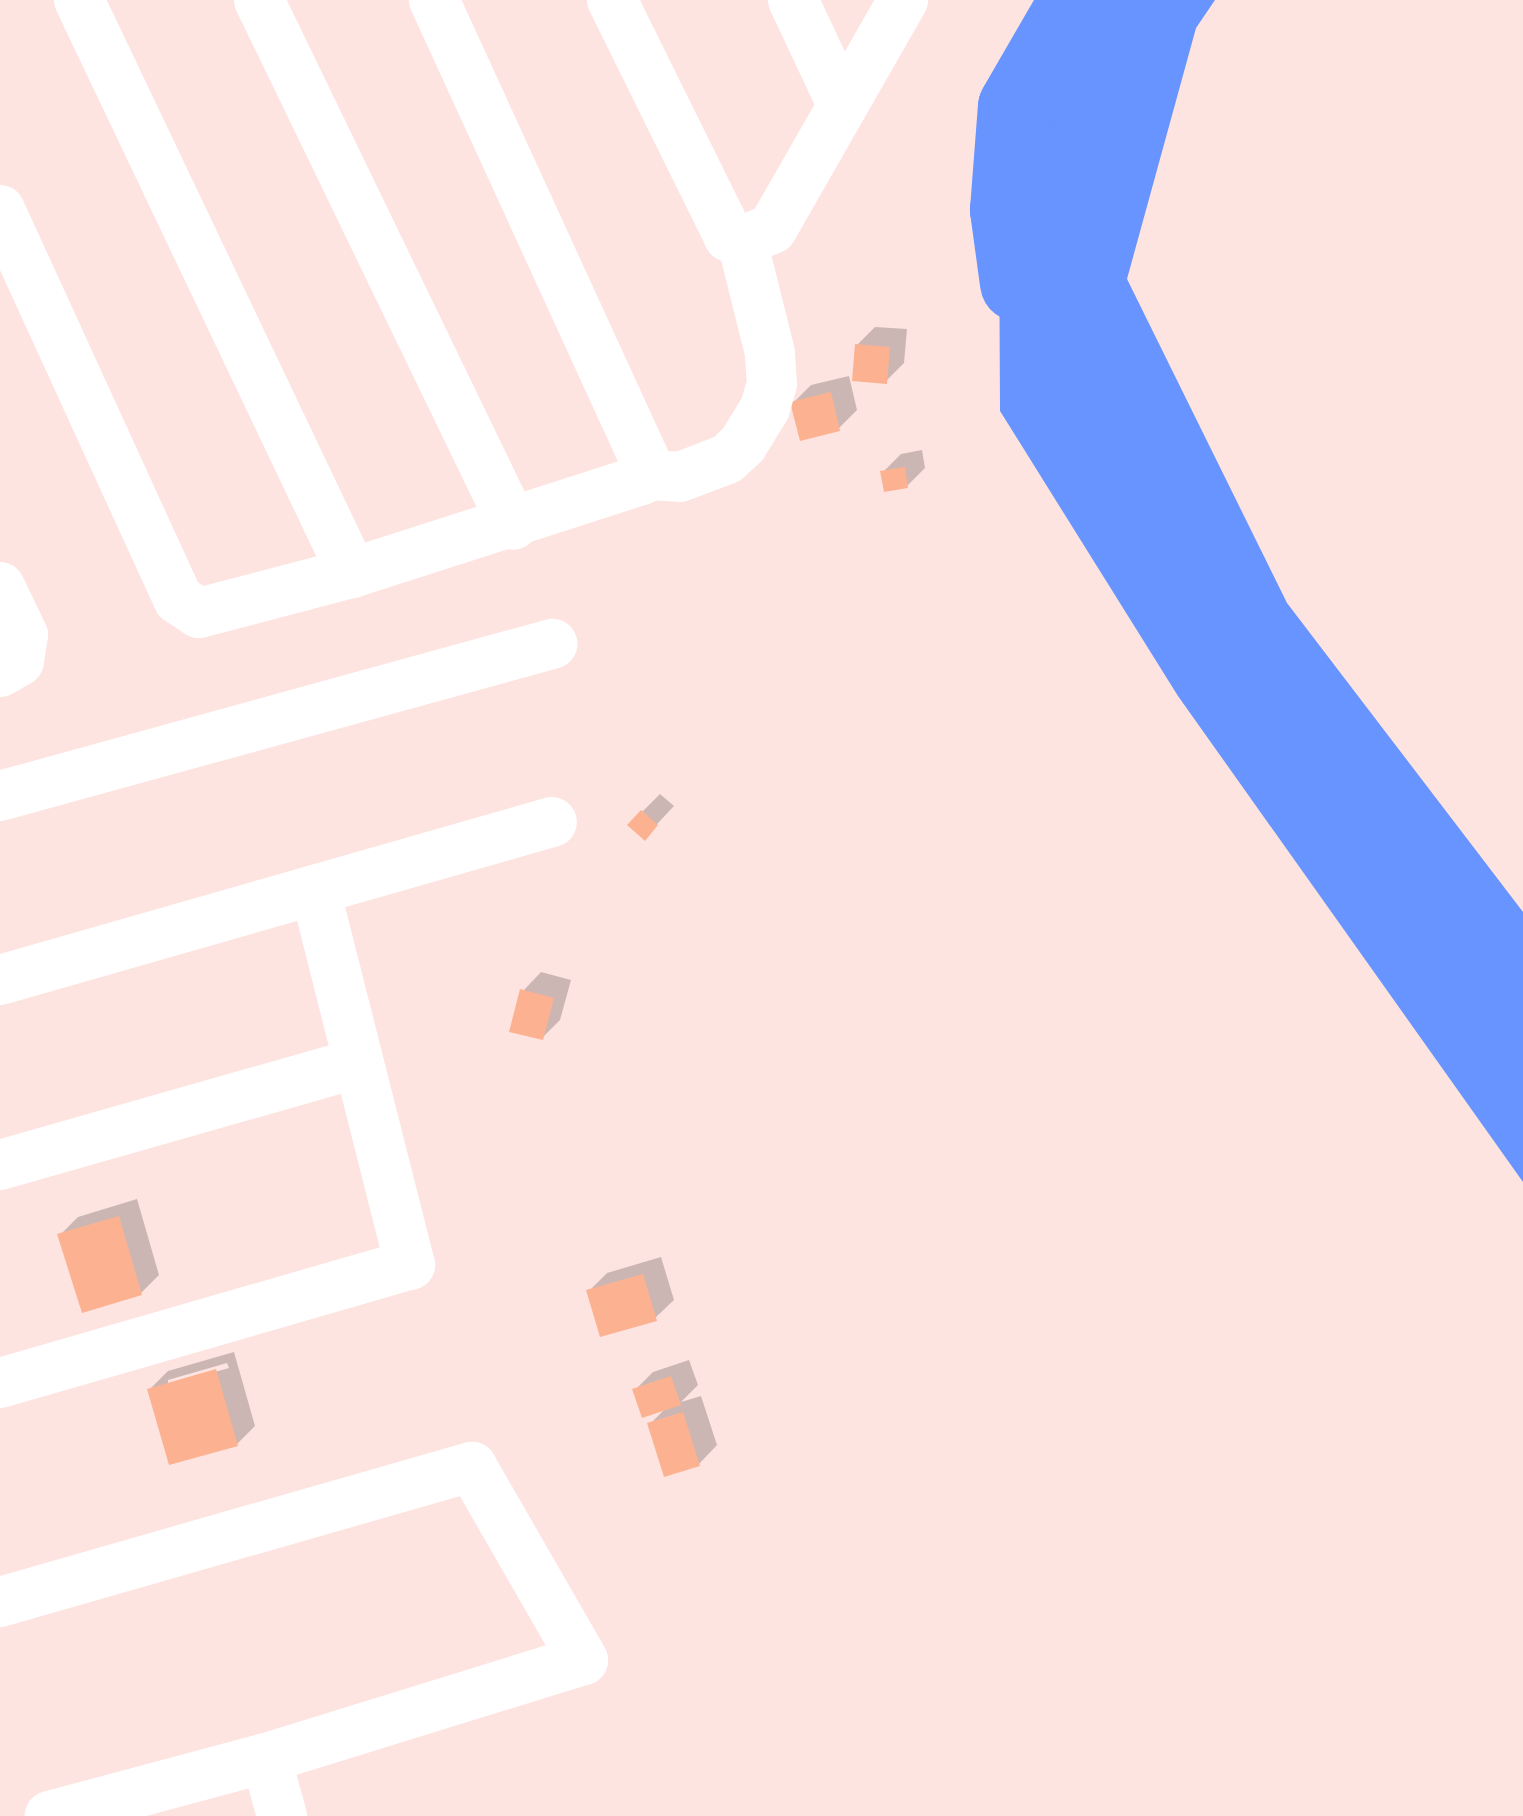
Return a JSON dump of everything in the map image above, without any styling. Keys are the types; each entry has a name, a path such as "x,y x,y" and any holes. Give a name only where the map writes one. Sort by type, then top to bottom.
{"street":[{"path":"79,0 352,574"},
{"path":"259,0 513,524"},
{"path":"434,0 648,467 647,475"},
{"path":"612,0 729,237 742,241 772,229 841,102 903,0"},
{"path":"793,0 841,102"},
{"path":"0,210 178,599 200,613 352,574 513,524 647,475 680,477 710,468 743,444 765,408 772,384 770,353 742,241"},
{"path":"0,587 22,635 19,660 0,672"},
{"path":"0,796 552,644"},
{"path":"0,980 552,822"},
{"path":"0,1383 410,1265 315,890"},
{"path":"0,1165 359,1063"},
{"path":"0,1602 472,1467 582,1660 266,1758 50,1816"},
{"path":"266,1758 282,1816"}],"water":[{"path":"1101,0 1215,0 1196,28 1127,279 1287,603 1523,912 1523,1182 1178,696 1000,411 999,207"}],"building":[{"path":"855,344 890,347 887,384 852,381"},
{"path":"831,392 840,431 800,441 790,402"},
{"path":"905,467 908,488 884,492 880,471"},
{"path":"641,810 658,825 645,841 627,825"},
{"path":"520,989 554,998 543,1040 509,1032"},
{"path":"119,1216 142,1295 82,1313 57,1234"},
{"path":"643,1274 657,1321 600,1337 586,1290"},
{"path":"216,1369 238,1446 169,1465 147,1389"},
{"path":"671,1376 681,1405 642,1418 632,1389"},
{"path":"683,1412 700,1466 664,1477 647,1423"}],"waterway":[{"path":"1019,283 1009,210 1017,107 1079,0"}]}
